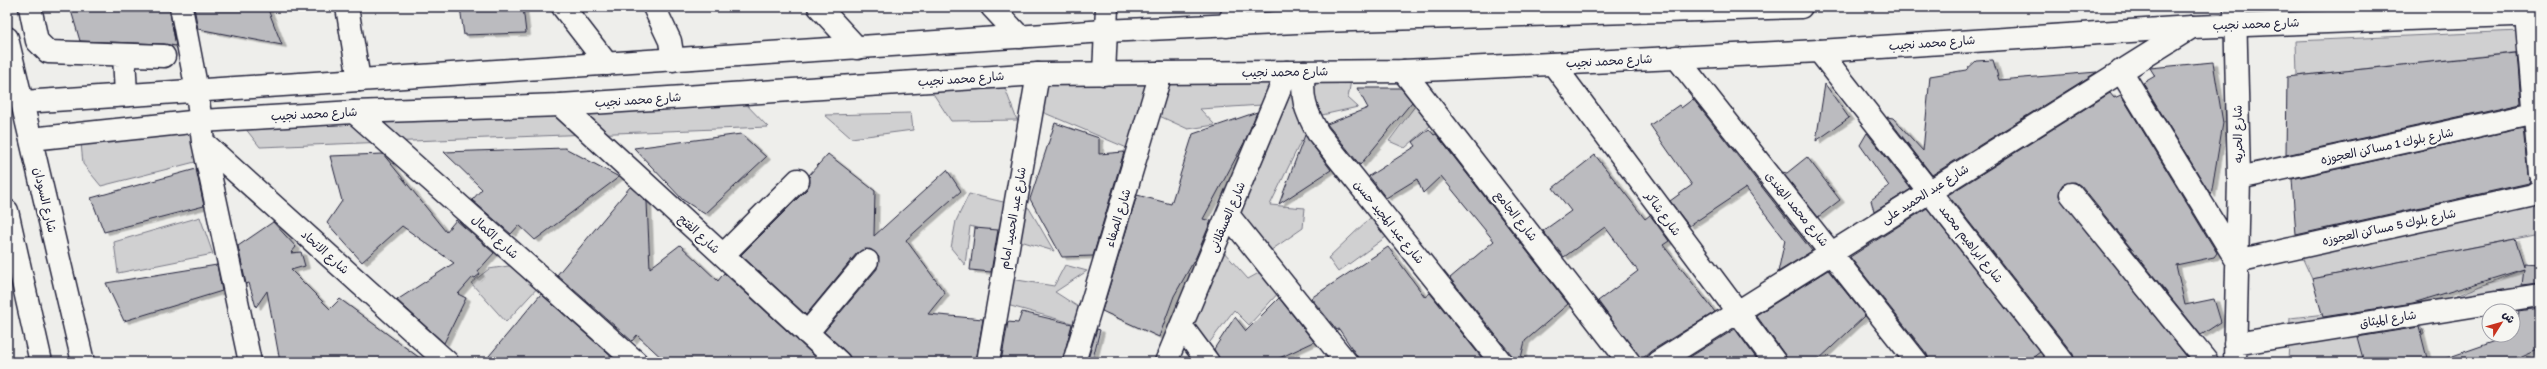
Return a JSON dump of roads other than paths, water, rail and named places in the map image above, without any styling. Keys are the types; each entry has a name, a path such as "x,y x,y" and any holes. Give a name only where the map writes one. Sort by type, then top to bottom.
{"street":[{"path":"30,7 37,41 48,52 164,56"},
{"path":"181,7 197,91 203,142 250,362"},
{"path":"347,7 359,80"},
{"path":"563,7 607,64"},
{"path":"654,7 664,23 670,41 673,60"},
{"path":"819,7 857,48"},
{"path":"992,7 1020,37"},
{"path":"1104,74 1107,7"},
{"path":"22,102 1105,31 1232,16 1801,7"},
{"path":"2533,14 2535,113 2540,174"},
{"name":"شارع محمد نجيب","path":"31,139 201,121 354,112 560,105 1038,74 1403,71 1819,51 2192,27 2235,16 2533,14"},
{"name":"شارع الحريه","path":"2235,16 2239,178 2235,353"},
{"name":"شارع عبد الحميد على","path":"1658,362 2192,27"},
{"name":"شارع السودان","path":"7,38 82,362"},
{"name":"شارع ابراهيم محمد","path":"1819,51 2063,362"},
{"path":"124,55 126,95"},
{"name":"شارع محمد الهندى","path":"1676,57 1833,253 1917,362"},
{"name":"شارع شاكر","path":"1553,64 1736,313 1775,362"},
{"name":"شارع الجامع","path":"1403,71 1629,362"},
{"name":"شارع العسقلانى","path":"1166,362 1228,215 1296,72"},
{"name":"شارع عبد المجيد حسن","path":"1296,72 1307,113 1318,133 1501,362"},
{"path":"2121,72 2237,261"},
{"name":"شارع الصفاء","path":"1074,362 1161,73"},
{"name":"شارع عبد الحميد امام","path":"988,362 1038,74"},
{"name":"شارع الفتح","path":"560,105 839,362"},
{"name":"شارع الكمال","path":"354,112 636,362"},
{"name":"شارع بلوك 1 مساكن العجوزه","path":"2239,178 2535,113"},
{"name":"شارع الاتحاد","path":"203,142 447,362"},
{"path":"723,255 798,180"},
{"name":"شارع بلوك 5 مساكن العجوزه","path":"2237,261 2534,195 2540,191"},
{"path":"2071,194 2206,362"},
{"path":"7,211 41,362"},
{"path":"1228,215 1346,362"},
{"path":"807,333 867,261"},
{"name":"شارع الميثاق","path":"2235,353 2540,295"},
{"path":"1182,326 1208,362"}]}
